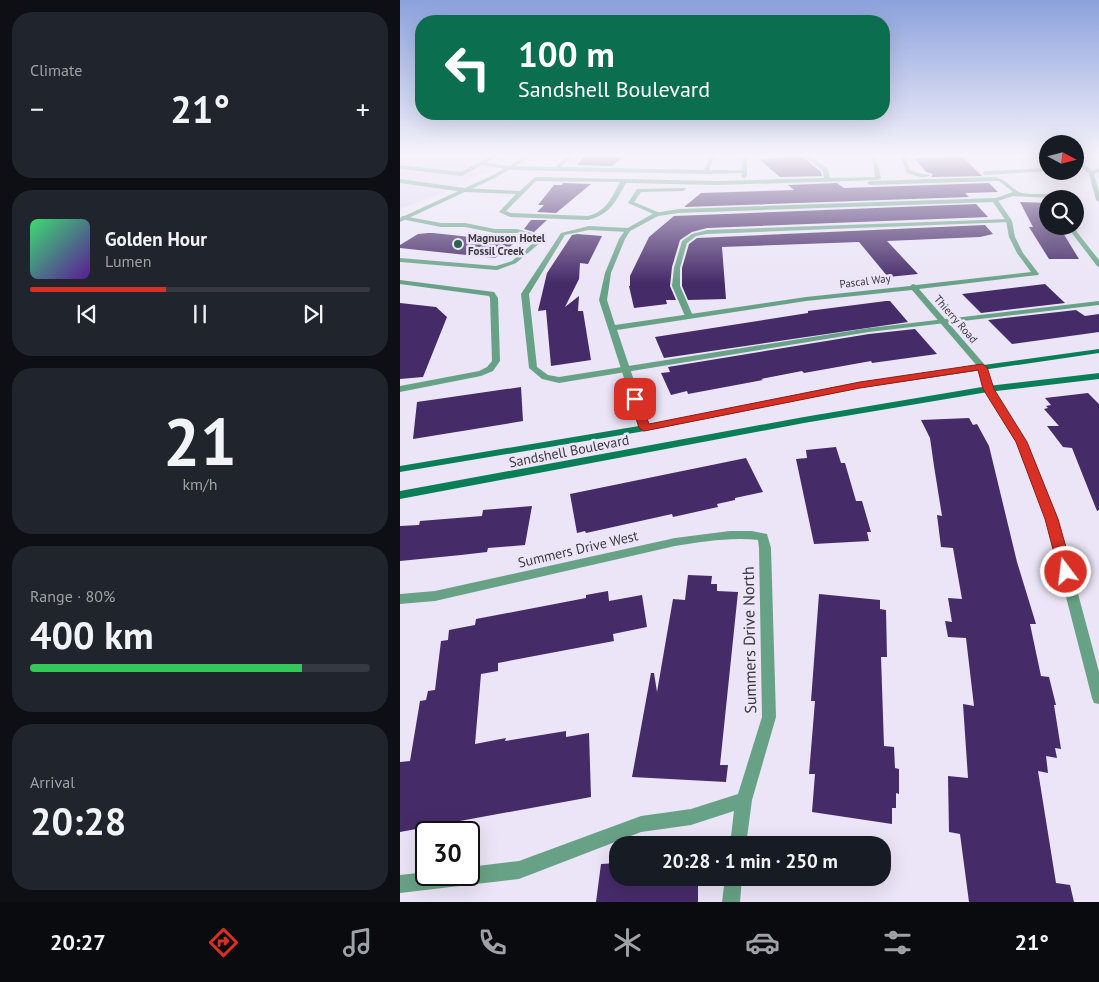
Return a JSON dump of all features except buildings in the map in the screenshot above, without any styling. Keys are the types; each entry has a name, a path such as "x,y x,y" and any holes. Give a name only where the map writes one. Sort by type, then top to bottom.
{"street":[{"path":"402,219 445,199"},
{"path":"514,199 502,212 588,218 605,213 613,199"},
{"path":"633,199 631,203 658,214"},
{"path":"644,428 614,328 603,300 608,273 622,239 628,230 658,214 679,211 995,200"},
{"name":"Pascal Way","path":"614,328 806,299 1036,274 1012,237 1009,222 995,200"},
{"path":"400,260 497,268 514,262 544,237 465,225 441,225 402,219"},
{"path":"689,316 676,286 677,268 684,242 694,235 707,232 1009,222"},
{"path":"628,230 589,228 563,234 525,294 533,368 545,377 559,380 869,330 1099,303"},
{"path":"1076,235 1099,265"},
{"path":"400,282 492,294 494,298 496,360 490,369 482,373 400,389"},
{"name":"Thierry Road","path":"913,286 982,367"},
{"name":"Sandshell Boulevard","path":"400,469 644,428 860,385 1099,351"},
{"path":"982,367 988,389 1022,442 1052,519 1099,698"},
{"name":"Sandshell Boulevard","path":"400,495 804,420 988,389 1099,376"},
{"name":"Summers Drive West","path":"400,599 436,596 708,537 743,533 763,537"},
{"name":"Summers Drive North","path":"739,836 744,800 769,717 765,548 763,537"},
{"path":"400,884 519,870 641,824 691,817 744,800"},
{"path":"731,902 733,886"}],"shaded area":[{"path":"400,199 426,199 400,209"}],"place":[{"name":"Magnuson Hotel Fossil Creek","path":"458,244"}],"route":[{"path":"635,399 644,428 792,397 982,367 988,389 1022,442 1052,519 1066,572"}]}
